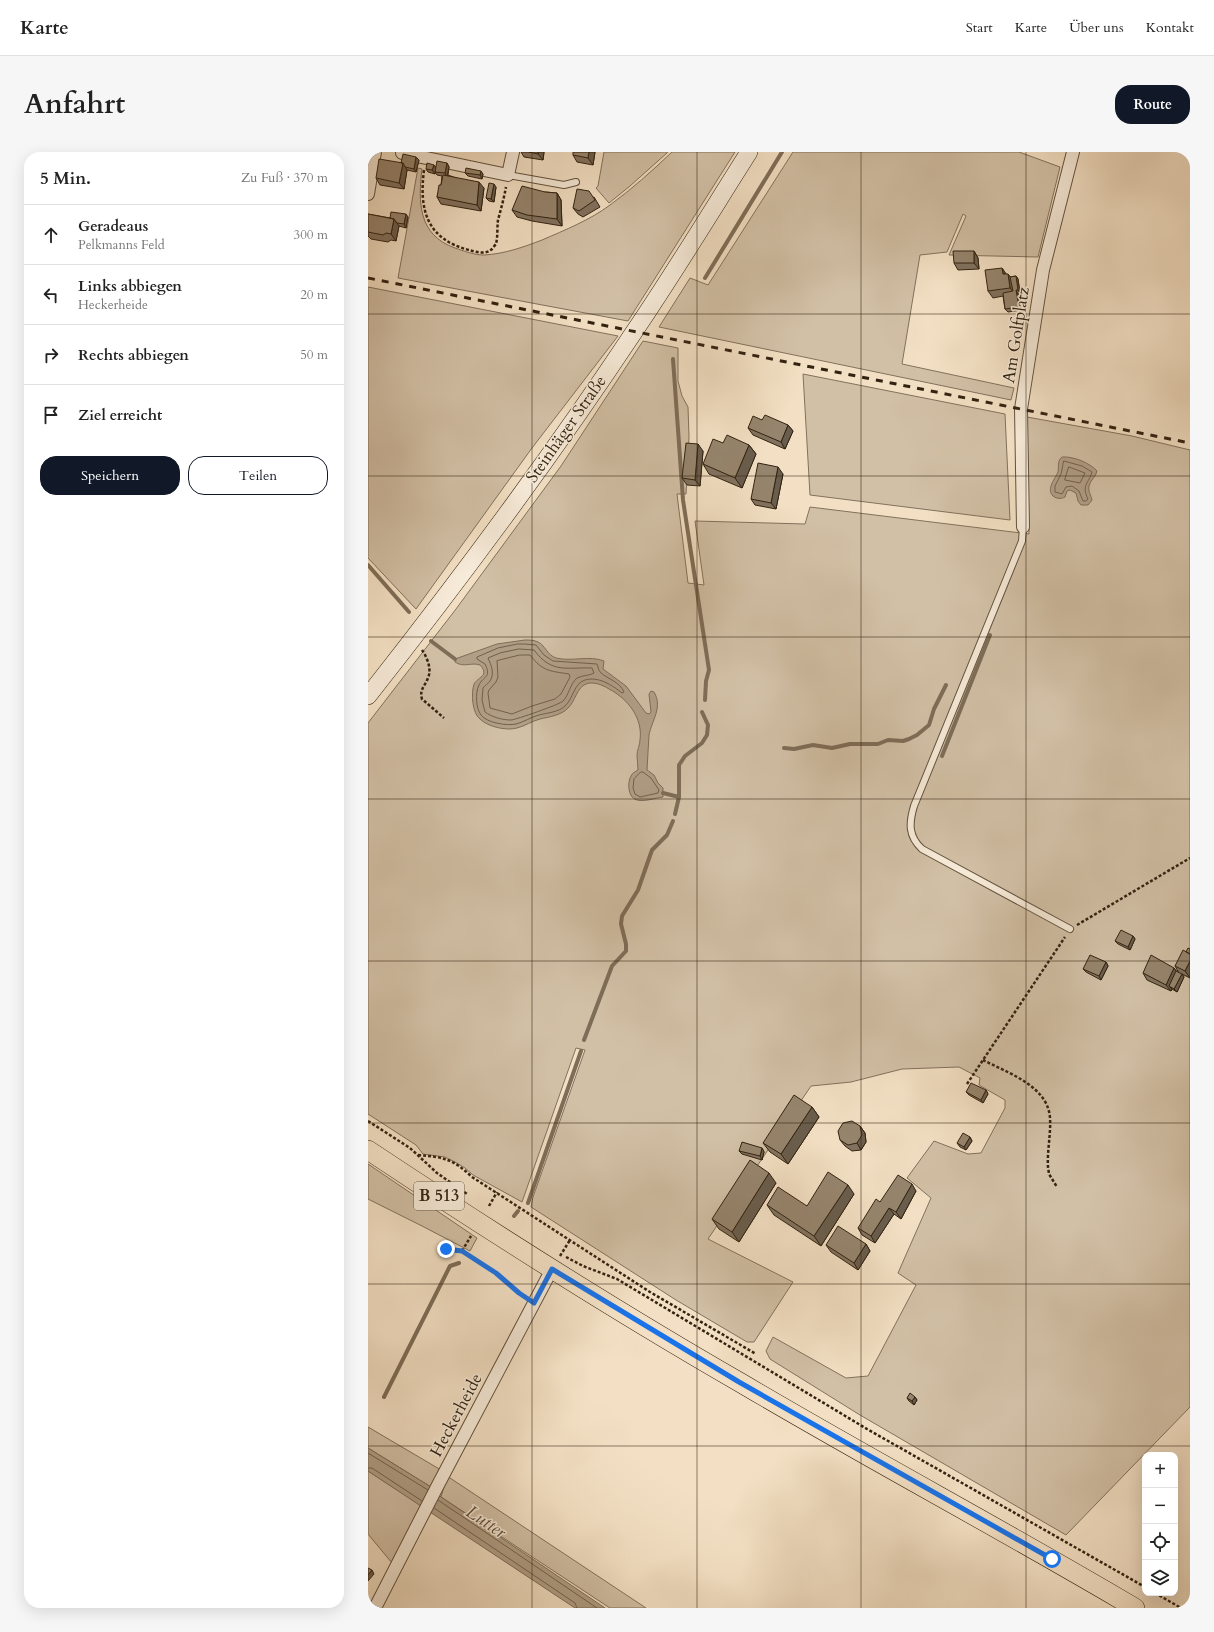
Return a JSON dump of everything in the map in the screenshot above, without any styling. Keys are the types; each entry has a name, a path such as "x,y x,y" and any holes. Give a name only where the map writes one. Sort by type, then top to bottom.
{"main road":[{"name":"Steinhäger Straße","path":"368,696 506,514 576,417 635,332 749,152"},
{"name":"B 513","path":"368,1150 556,1258 739,1382 1052,1559 1135,1608"}],"street":[{"path":"368,194 375,152"},
{"path":"402,153 508,175 513,152"},
{"name":"Am Golfplatz","path":"1023,527 1021,409 1043,270 1073,152"},
{"name":"Heckerheide","path":"375,1608 556,1258"}],"lane":[{"path":"508,175 564,185 576,182"},
{"path":"1023,527 1022,541 914,806 910,826 914,840 922,849 1070,929"}],"path":[{"path":"427,158 422,189 423,204 427,219 435,232 444,239 461,248 480,253 488,252 493,249 495,244 498,221 508,175"},
{"path":"411,641 420,648 428,663 430,671 429,678 421,692 422,699 444,718"},
{"path":"967,1084 1070,929 1190,858"},
{"path":"983,1060 1032,1086 1045,1099 1050,1117 1048,1167 1049,1174 1057,1187"},
{"path":"368,1121 410,1148 437,1173 467,1195"},
{"path":"417,1155 440,1157 460,1165 472,1177 650,1292 756,1354"},
{"path":"493,1212 488,1207 497,1192"},
{"path":"462,1251 472,1235"},
{"path":"570,1240 556,1258 583,1266 617,1279 867,1429 1142,1585"},
{"path":"446,1249 462,1251 496,1273 519,1293 534,1303"},
{"path":"1160,1596 1181,1608"}],"shaded area":[{"path":"604,152 668,152 609,203 596,188 598,186"},
{"path":"672,152 735,152 628,321 398,278 418,168 422,169 420,193 421,205 427,226 434,235 443,242 473,254 484,255 506,252 528,245 586,220 626,193"},
{"path":"793,152 1019,152 1060,167 1038,257 949,255 966,216 963,214 947,252 920,255 902,364 1014,388 1011,400 659,327 690,278 708,285"},
{"path":"368,287 618,336 532,448 416,609 368,558"},
{"path":"643,341 678,348 678,381 682,396 688,407 689,437 686,494 677,494 688,583 704,585 695,521 805,524 810,507 1029,534 1027,417 1132,436 1190,450 1190,1407 1146,1452 1142,1452 1142,1457 1066,1535 860,1415 770,1359 766,1351 773,1337 846,1378 868,1376 916,1285 898,1273 931,1198 907,1178 934,1141 968,1154 981,1153 1005,1108 1005,1100 979,1085 980,1078 959,1067 902,1069 851,1082 811,1086 708,1239 793,1282 754,1342 747,1342 676,1300 531,1207 533,1197 585,1050 576,1048 522,1202 473,1175 465,1168 445,1157 423,1154 416,1145 368,1114 368,723 456,609 561,466"},
{"path":"803,374 1005,414 1010,520 810,495"},
{"path":"368,1164 477,1238 470,1251 368,1199"},
{"path":"368,1427 441,1470 431,1487 368,1448"},
{"path":"368,1471 422,1506 392,1563 368,1534"},
{"path":"447,1476 646,1608 610,1608 441,1497"}],"water":[{"path":"1062,457 1081,461 1090,465 1097,471 1089,486 1089,492 1092,500 1088,505 1081,505 1078,501 1076,493 1070,490 1067,491 1065,497 1062,498 1056,498 1051,493 1050,490 1058,472 1059,462"},
{"path":"533,640 538,642 550,655 556,658 598,659 604,661 603,669 626,686 646,713 649,714 651,712 649,694 651,691 654,692 657,708 649,735 647,770 654,775 658,783 663,788 663,797 637,800 634,799 630,793 630,779 632,774 638,770 637,751 640,742 639,724 637,717 628,704 616,693 604,686 595,683 586,684 580,688 570,705 562,712 513,729 498,728 483,722 477,716 472,697 473,688 474,684 484,673 483,670 480,665 458,664 455,662 455,659 497,644"},
{"path":"368,1448 431,1487 441,1497 605,1608 575,1608 368,1471"}],"building":[{"path":"573,152 589,152 588,158 573,155"},
{"path":"403,154 416,157 414,169 405,167 403,163 401,163"},
{"path":"379,159 403,163 399,183 376,178"},
{"path":"437,161 447,163 445,173 435,172"},
{"path":"427,163 434,165 432,170 426,169"},
{"path":"466,168 481,171 480,175 465,173"},
{"path":"443,175 479,182 477,205 437,197 439,185 441,185"},
{"path":"489,183 494,184 491,199 486,198"},
{"path":"522,186 545,192 557,193 557,219 527,215 512,210"},
{"path":"577,189 589,191 595,200 579,211 573,208"},
{"path":"391,212 406,214 404,224 397,223 394,219 390,218"},
{"path":"368,214 394,219 391,234 386,233 383,235 368,232"},
{"path":"953,251 974,251 974,263 954,263"},
{"path":"1002,268 1003,274 1008,274 1010,288 988,291 985,270"},
{"path":"1016,276 1018,290 1016,290 1019,307 1005,309 1003,293 1013,291 1010,277"},
{"path":"765,415 788,425 781,442 748,428 753,416 762,420"},
{"path":"727,435 749,445 735,478 703,464 713,439 723,443"},
{"path":"686,443 698,444 695,480 682,478"},
{"path":"758,463 778,467 771,503 751,499"},
{"path":"1121,930 1133,936 1128,947 1115,941"},
{"path":"1188,948 1190,949 1190,954 1186,952"},
{"path":"1183,950 1190,954 1190,961 1185,971 1175,966"},
{"path":"1090,955 1106,962 1099,976 1083,969"},
{"path":"1151,955 1174,968 1166,985 1143,973"},
{"path":"1176,971 1182,974 1174,989 1169,986"},
{"path":"971,1083 986,1090 981,1100 966,1092"},
{"path":"794,1095 812,1107 781,1154 763,1143"},
{"path":"852,1121 860,1126 862,1135 857,1143 848,1145 840,1140 838,1131 843,1123"},
{"path":"963,1133 970,1137 964,1147 957,1143"},
{"path":"742,1142 762,1148 760,1156 739,1151"},
{"path":"750,1160 769,1173 732,1232 712,1219"},
{"path":"828,1172 848,1185 814,1236 767,1205 778,1187 807,1206"},
{"path":"898,1175 912,1184 896,1212 889,1208 871,1236 858,1228 876,1199 880,1202"},
{"path":"838,1226 866,1244 854,1263 826,1245"},
{"path":"910,1393 915,1397 912,1401 907,1398"},
{"path":"368,1568 372,1570 368,1575"}],"waterway":[{"path":"705,278 782,152"},
{"path":"673,359 683,500 709,670 706,681 705,700"},
{"path":"368,565 409,612"},
{"path":"942,756 990,635"},
{"path":"431,641 455,659"},
{"path":"784,748 794,749 813,745 832,748 850,744 878,744 888,740 903,741 909,739 917,735 929,725 934,709 946,685"},
{"path":"675,814 679,797 679,765 685,756 702,743 707,735 708,725 702,712"},
{"path":"663,793 679,797"},
{"path":"584,1040 612,966 626,951 626,944 621,924 622,916 638,890 652,850 667,835 673,821"},
{"path":"528,1203 581,1051"},
{"path":"514,1216 518,1211"},
{"path":"384,1397 450,1266 459,1263"}],"railway":[{"path":"368,278 1190,443"}],"route":[{"path":"446,1249 462,1251 496,1273 519,1293 534,1303 552,1269 820,1429 1052,1559"}],"water label":[{"name":"Lutter","path":"486,1522"}]}
